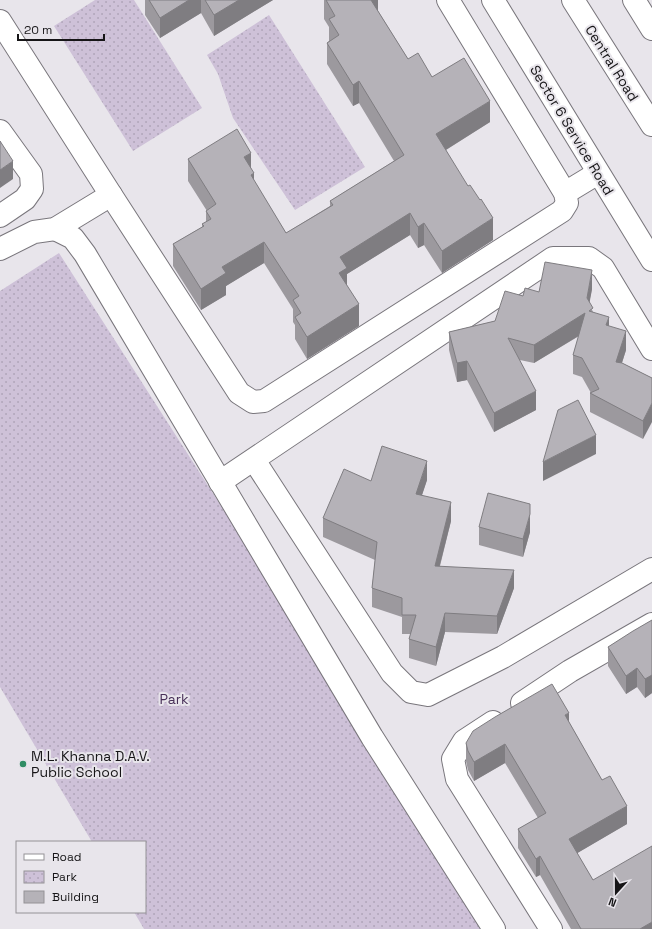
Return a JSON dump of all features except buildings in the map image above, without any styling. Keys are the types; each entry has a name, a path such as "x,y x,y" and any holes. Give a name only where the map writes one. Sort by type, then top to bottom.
{"street":[{"path":"0,21 239,393 253,402 264,401 562,211 567,203 565,193 448,0"},
{"name":"Sector 6 Service Road","path":"493,0 652,260"},
{"name":"Central Road","path":"573,0 652,125"},
{"path":"634,0 652,29"},
{"path":"0,131 31,174 32,189 25,199 0,216"},
{"path":"565,193 598,173"},
{"path":"0,249 34,232 55,229 111,195"},
{"path":"55,229 73,238 85,254 372,738 494,929"},
{"path":"220,482 553,258 589,258 603,268 652,349"},
{"path":"254,460 392,673 411,692 428,695 504,657 652,569"},
{"path":"551,929 457,779 453,759 464,741 570,671 652,624"}],"green space":[{"path":"95,0 134,0 202,108 133,151 54,26"},
{"path":"269,15 365,167 295,210 233,118 218,74 207,55"},
{"name":"Park","path":"59,253 492,929 144,929 135,913 146,913 146,841 91,841 0,687 0,291"}],"place":[{"name":"M.L. Khanna D.A.V. Public School","path":"23,764"}]}
